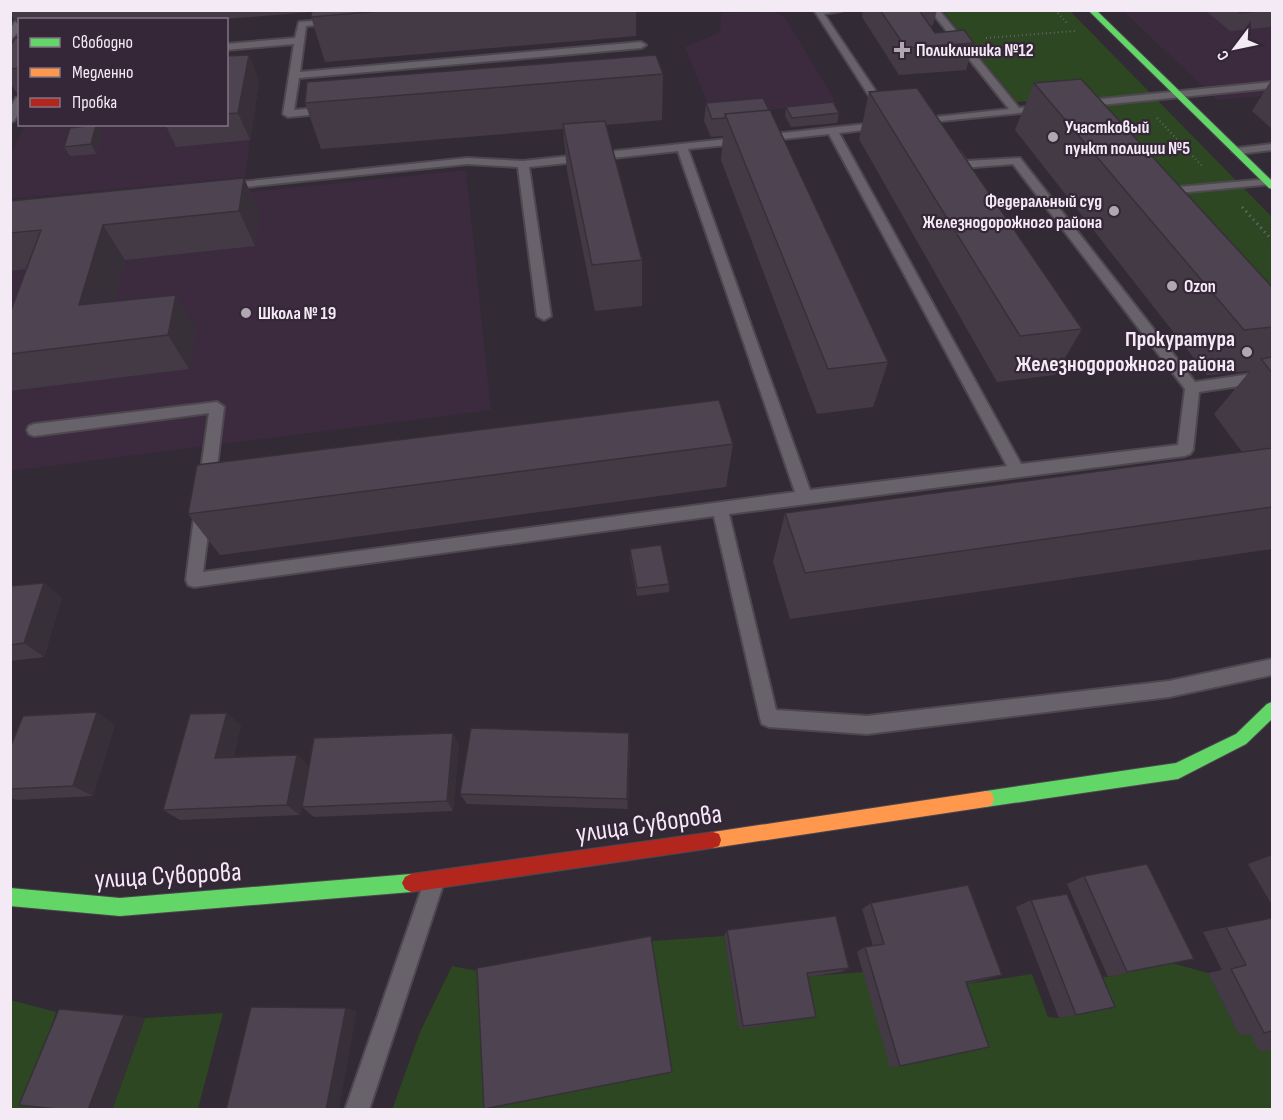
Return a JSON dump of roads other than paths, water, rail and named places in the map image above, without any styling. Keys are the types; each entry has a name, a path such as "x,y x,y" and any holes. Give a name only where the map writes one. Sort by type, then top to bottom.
{"street":[{"path":"1091,10 1270,184"},
{"name":"улица Суворова","path":"10,897 120,907 434,881 1178,771 1240,739 1272,709"}],"lane":[{"path":"335,110 288,114 302,24 367,19 367,10"},
{"path":"209,188 467,161 523,164 892,124 818,12 841,10"},
{"path":"934,10 1016,111"},
{"path":"10,38 18,24"},
{"path":"228,47 299,42"},
{"path":"294,75 641,45"},
{"path":"902,123 937,129 1016,111 1272,85"},
{"path":"10,118 18,103"},
{"path":"34,430 217,407 194,580 806,497 1185,450 1192,388 1016,160 963,165 937,129"},
{"path":"833,130 1017,471"},
{"path":"682,147 806,497"},
{"path":"1238,151 1272,147"},
{"path":"523,164 544,316"},
{"path":"1178,190 1270,184"},
{"path":"1192,388 1272,376"},
{"path":"720,509 769,718 867,725 1169,689 1272,667"},
{"path":"357,1110 434,881"}],"place":[{"name":"Поликлиника №12","path":"902,50"},
{"name":"Участковый пункт полиции №5","path":"1053,137"},
{"name":"Федеральный суд Железнодорожного района","path":"1114,211"},
{"name":"Ozon","path":"1172,286"},
{"name":"Школа № 19","path":"246,313"},
{"name":"Прокуратура Железнодорожного района","path":"1247,352"}]}
